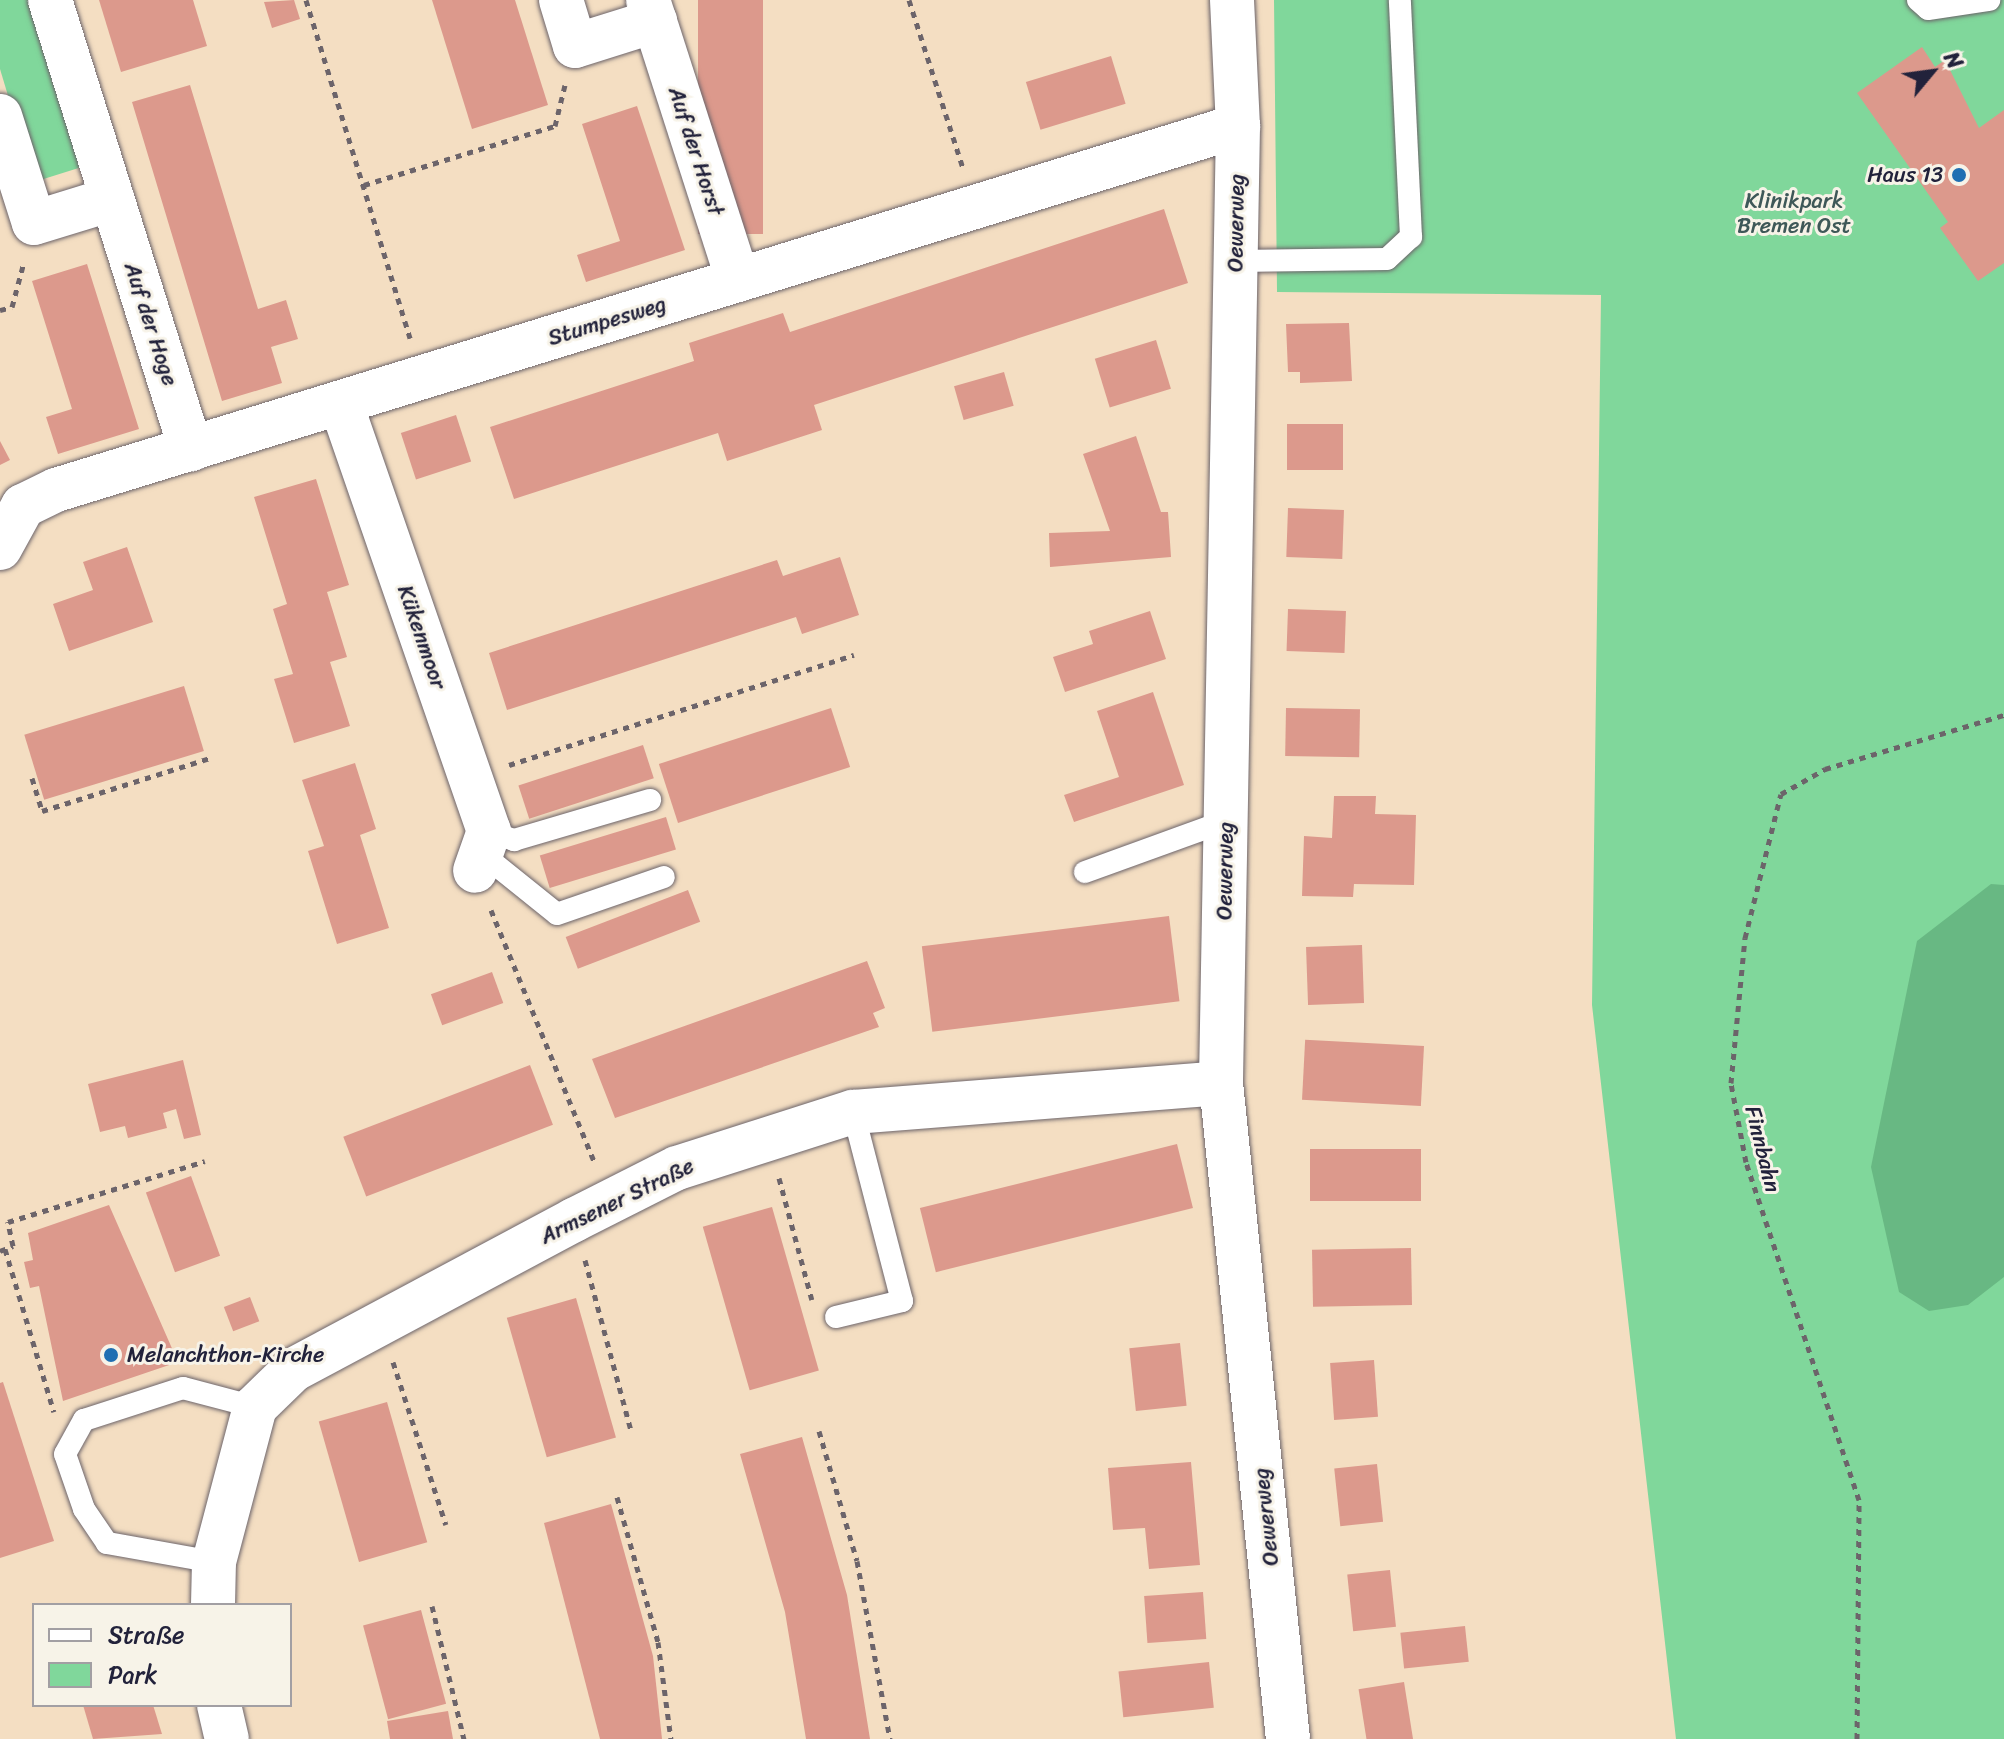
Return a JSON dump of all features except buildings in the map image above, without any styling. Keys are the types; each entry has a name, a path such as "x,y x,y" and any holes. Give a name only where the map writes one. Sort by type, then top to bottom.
{"street":[{"name":"Auf der Hoge","path":"50,0 191,449"},
{"path":"561,0 575,46"},
{"name":"Oewerweg","path":"1232,0 1238,126 1221,1083 1288,1739"},
{"name":"Auf der Horst","path":"575,46 652,10 738,280"},
{"path":"0,116 34,223 112,199"},
{"name":"Stumpesweg","path":"0,548 23,506 191,449 1238,126"},
{"name":"Kükenmoor","path":"341,404 470,777 482,852"},
{"name":"Armsener Straße","path":"255,1407 293,1370 677,1168 853,1112 1221,1083"},
{"path":"213,1603 214,1562 255,1407"},
{"path":"219,1707 227,1739"}],"lane":[{"path":"1235,261 1387,259 1411,237 1400,0"},
{"path":"1918,0 1928,9 1989,0"},
{"path":"650,800 482,852 557,914 664,877"},
{"path":"1085,872 1226,821"},
{"path":"836,1317 902,1301 853,1112"},
{"path":"214,1562 107,1543 84,1509 65,1454 84,1420 183,1388 255,1407"}],"path":[{"path":"306,0 421,378"},
{"path":"909,0 975,207"},
{"path":"364,185 555,126 575,46"},
{"path":"0,310 12,307 34,223"},
{"path":"470,777 854,655"},
{"name":"Finnbahn","path":"1857,1739 1859,1500 1746,1162 1731,1083 1745,938 1771,809 1781,794 1825,769 2004,715"},
{"path":"32,778 42,811 213,757"},
{"path":"482,852 592,1211 631,1430"},
{"path":"769,1138 814,1307"},
{"path":"74,1437 55,1417 3,1250 13,1246 8,1222 205,1161"},
{"path":"373,1326 406,1384 446,1525"},
{"path":"819,1431 857,1561 890,1739"},
{"path":"617,1497 658,1642 671,1739"},
{"path":"432,1606 464,1739"}],"green space":[{"path":"0,0 35,0 85,166 34,182 0,69"},
{"name":"Klinikpark Bremen Ost","path":"1274,0 2004,0 2004,1739 1676,1739 1592,1005 1601,295 1277,292"},
{"path":"1991,884 2004,885 2004,1277 1968,1305 1929,1311 1899,1292 1871,1167 1917,941"}],"place":[{"name":"Haus 13","path":"1959,175"},
{"name":"Melanchthon-Kirche","path":"111,1355"}]}
